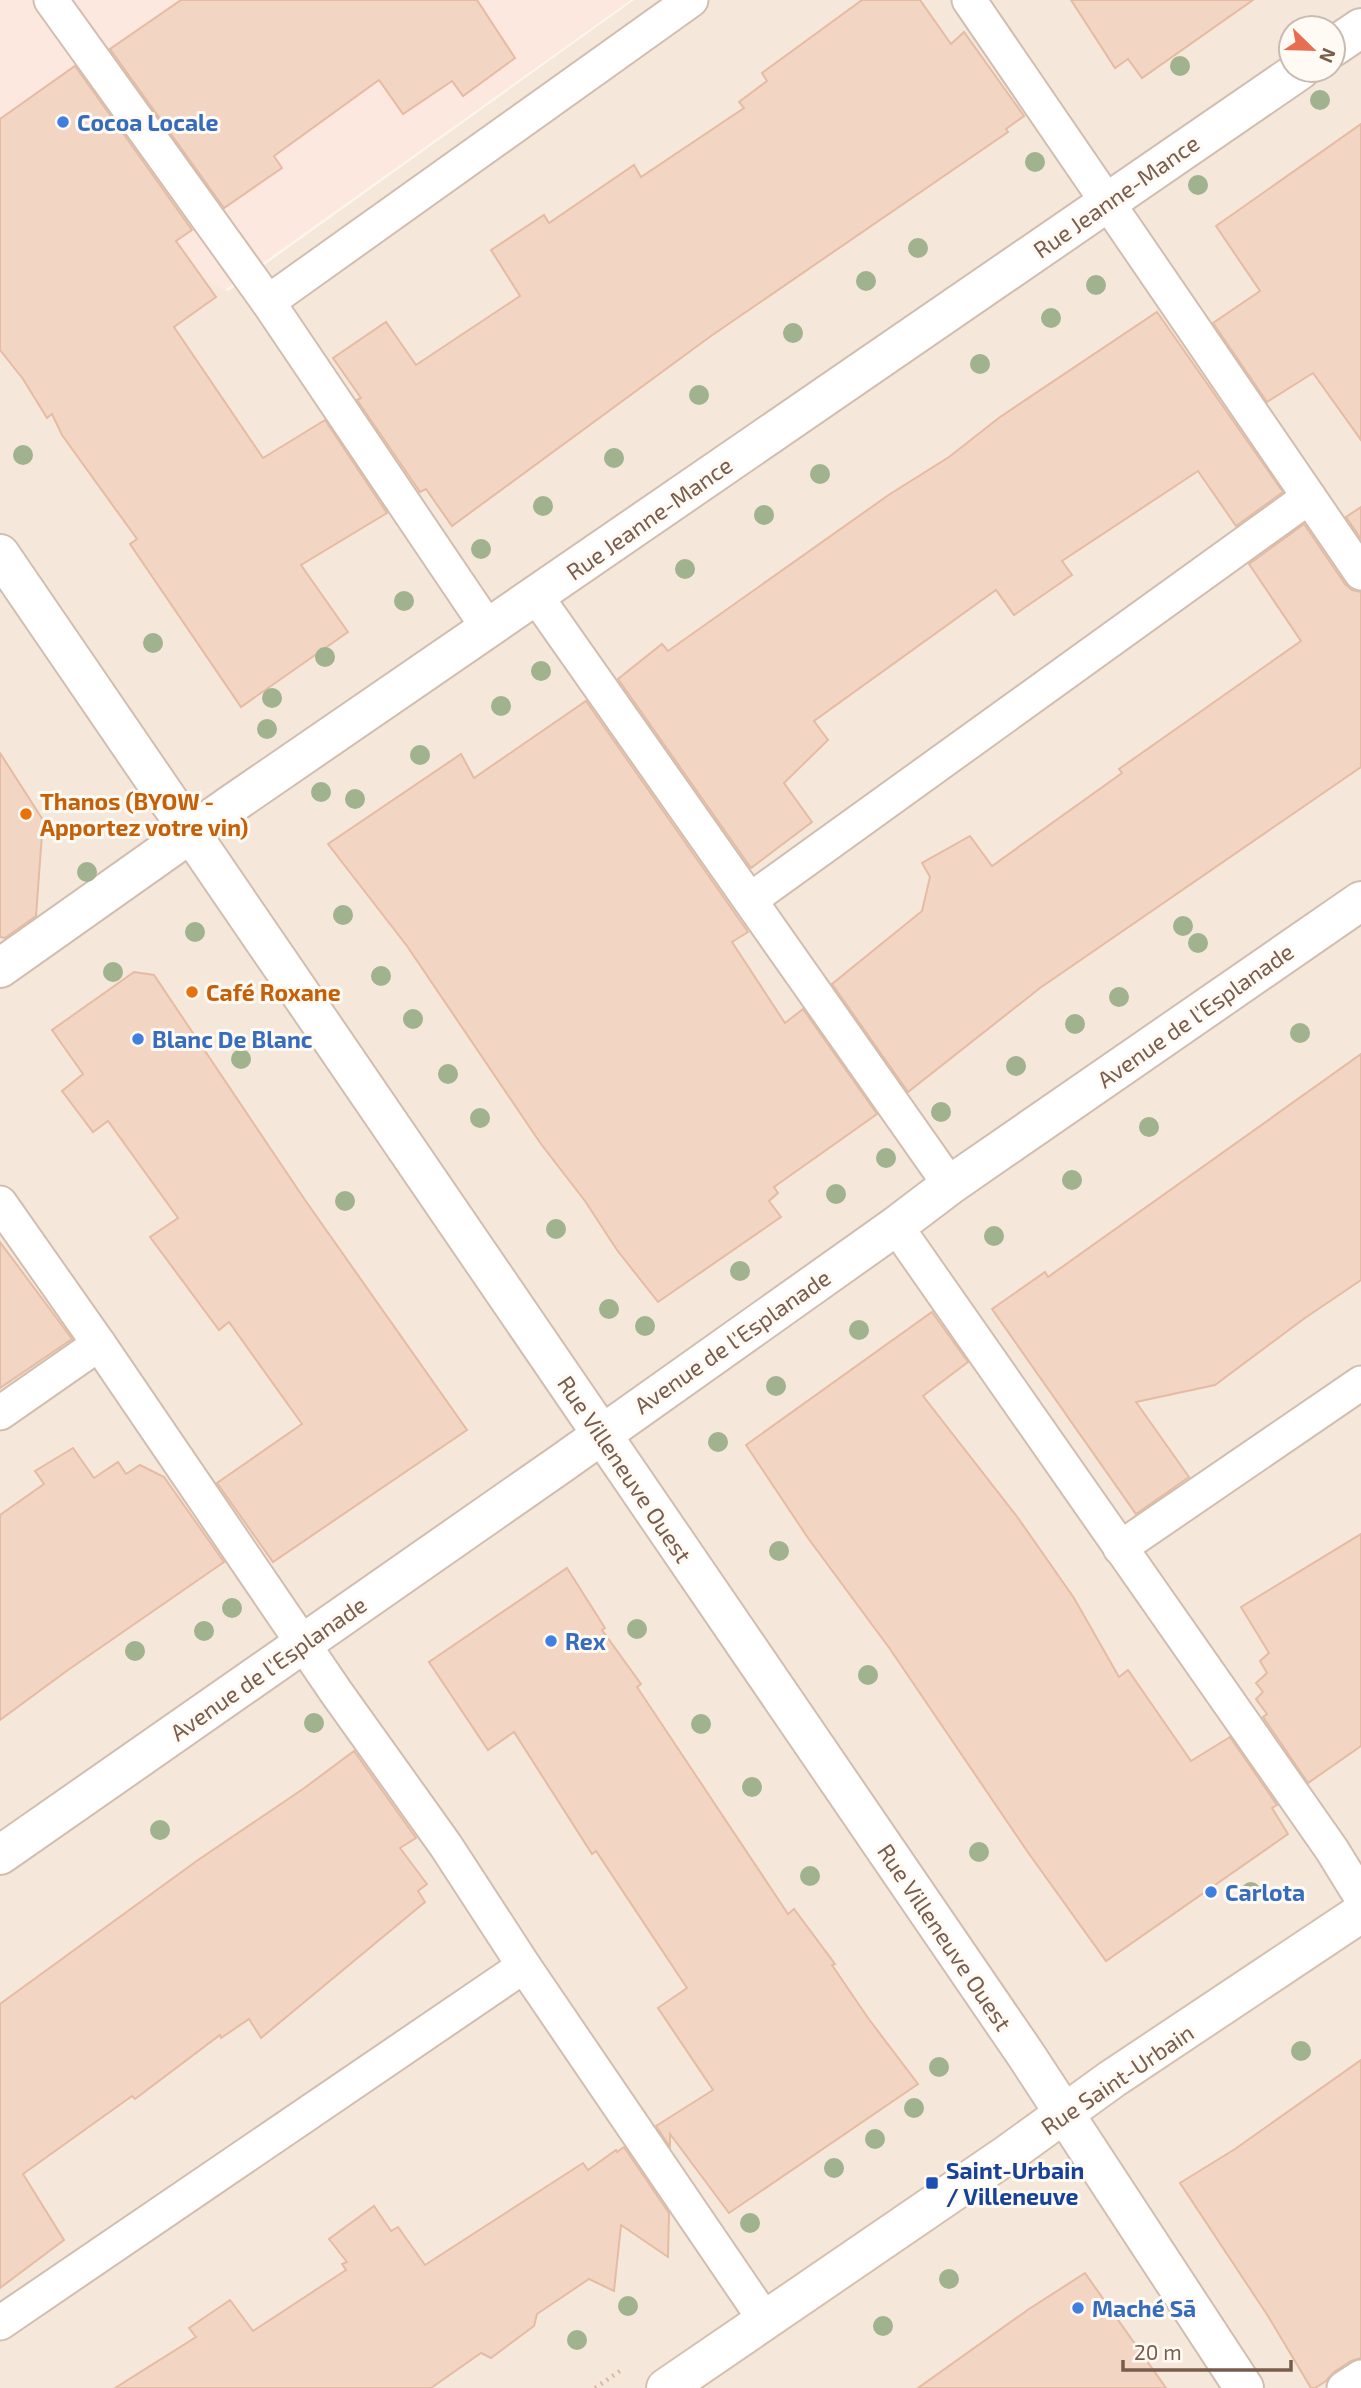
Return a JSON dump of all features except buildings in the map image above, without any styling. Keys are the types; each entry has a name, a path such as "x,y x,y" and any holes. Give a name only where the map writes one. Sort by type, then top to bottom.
{"street":[{"name":"Rue Jeanne-Mance","path":"0,968 488,628 1280,84"},
{"name":"Rue Villeneuve Ouest","path":"0,554 1026,2055 1244,2388"},
{"name":"Avenue de l'Esplanade","path":"0,1855 601,1435 950,1185 1361,901"},
{"name":"Rue Saint-Urbain","path":"666,2388 1063,2114 1361,1913"}],"lane":[{"path":"51,0 268,302 488,628"},
{"path":"268,302 691,0"},
{"path":"969,0 1361,572"},
{"path":"750,900 1308,497"},
{"path":"536,596 950,1185"},
{"path":"0,1203 336,1692 446,1846 524,1966 765,2320"},
{"path":"896,1226 1324,1839 1361,1897"},
{"path":"0,1413 99,1344"},
{"path":"1120,1548 1361,1383"},
{"path":"0,2323 524,1966"},
{"path":"1344,2388 1361,2377"}],"shaded area":[{"path":"0,0 631,0 225,290 31,188 0,212"},
{"path":"634,0 1361,0 1361,2388 0,2388 0,212 31,188 228,291"}],"place":[{"name":"Cocoa Locale","path":"63,122"},
{"name":"Thanos (BYOW - Apportez votre vin)","path":"26,814"},
{"name":"Café Roxane","path":"192,992"},
{"name":"Blanc De Blanc","path":"138,1039"},
{"name":"Rex","path":"551,1641"},
{"name":"Carlota","path":"1211,1892"},
{"name":"Saint-Urbain / Villeneuve","path":"932,2183"},
{"name":"Maché Sā","path":"1078,2308"}]}
